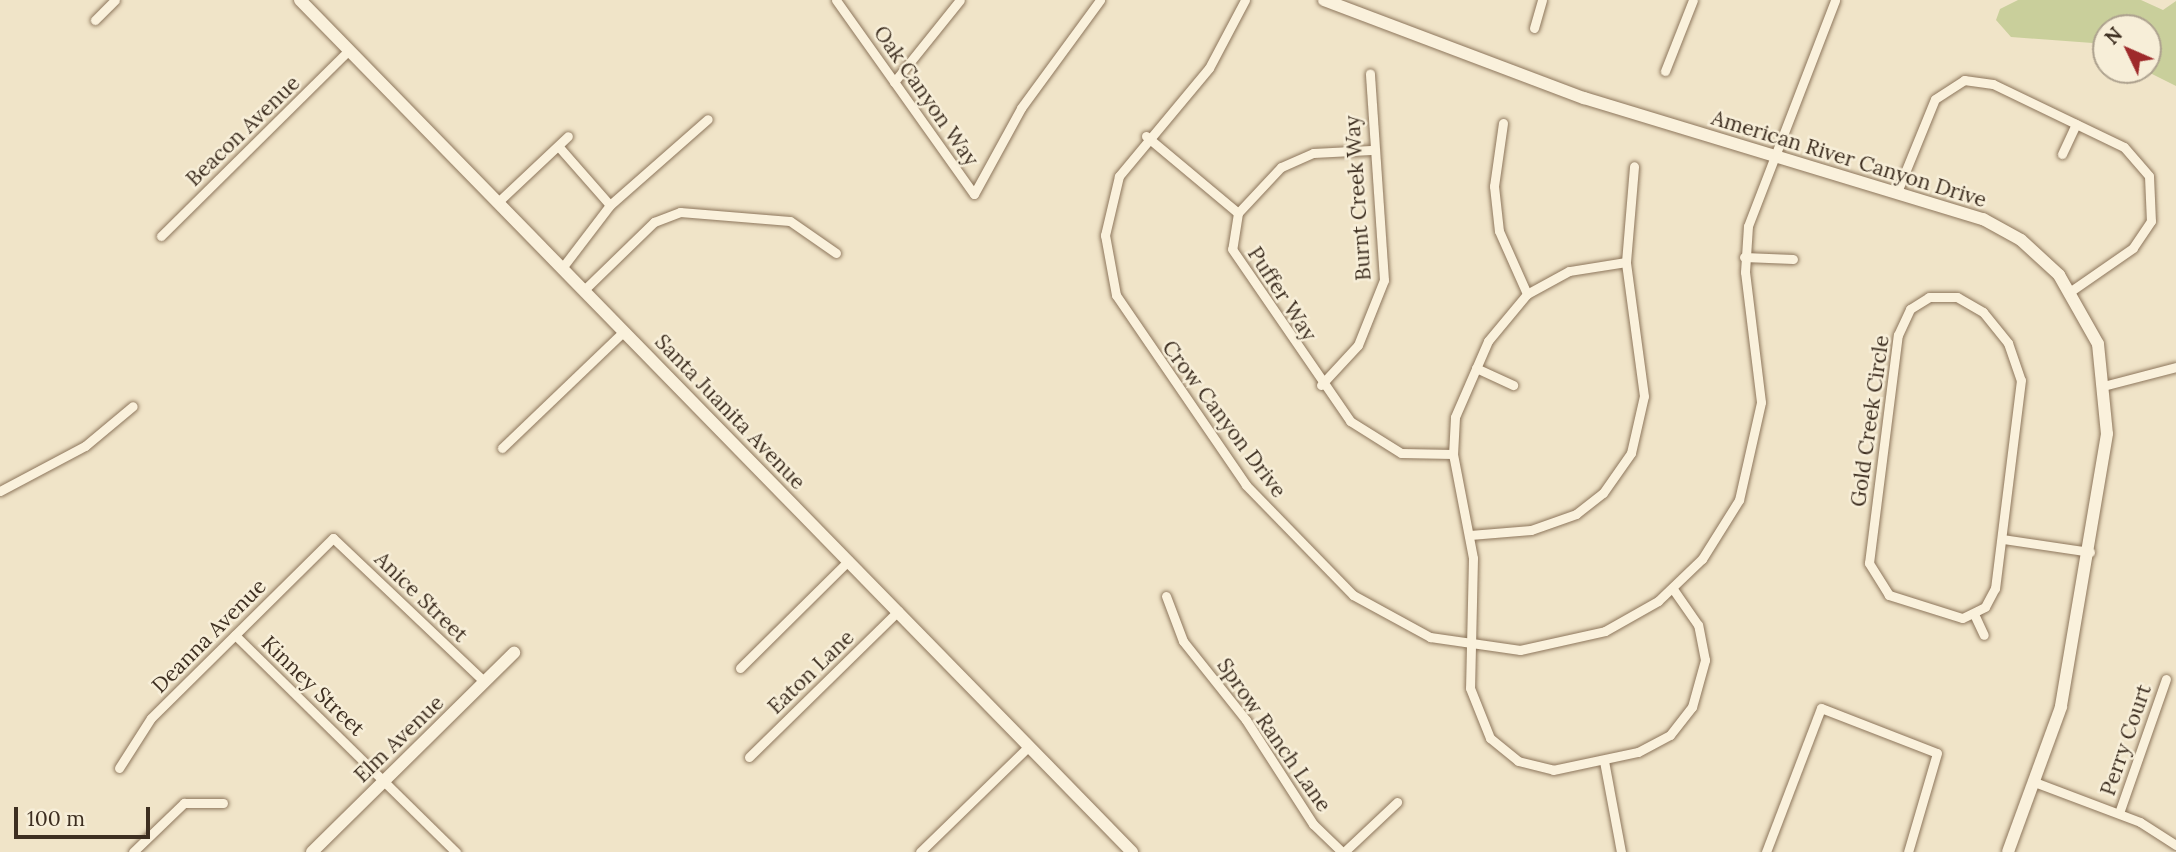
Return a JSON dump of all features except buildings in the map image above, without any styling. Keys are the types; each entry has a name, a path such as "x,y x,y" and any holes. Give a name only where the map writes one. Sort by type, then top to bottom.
{"street":[{"path":"95,20 116,0"},
{"name":"Santa Juanita Avenue","path":"300,0 1132,852"},
{"name":"Oak Canyon Way","path":"836,0 974,194 1021,108 1100,0"},
{"path":"894,82 960,0"},
{"name":"Crow Canyon Drive","path":"1245,0 1209,68 1146,136 1119,176 1106,220 1109,273 1126,315 1246,485 1334,577 1397,623 1471,647 1520,650 1580,640 1621,624 1673,589 1727,523 1753,459 1761,381 1744,257 1753,209 1835,0"},
{"name":"American River Canyon Drive","path":"1324,0 1493,67 1897,192 2003,229 2038,254 2071,291 2098,344 2107,386 2107,434 2071,665 2037,783 2008,852"},
{"path":"1534,28 1542,0"},
{"path":"1665,71 1693,0"},
{"name":"Beacon Avenue","path":"160,236 349,50"},
{"name":"Burnt Creek Way","path":"1321,385 1349,361 1382,289 1371,150 1370,74"},
{"path":"1897,192 1931,105 1957,82 1986,81 2076,124 2139,159 2153,188 2154,208 2133,248 2071,291"},
{"path":"562,268 610,205 708,119"},
{"path":"1503,123 1494,186 1499,232 1527,294"},
{"path":"2062,154 2076,124"},
{"path":"498,202 568,136"},
{"path":"1146,136 1238,213 1297,158 1371,150"},
{"path":"559,147 610,205"},
{"path":"1470,535 1557,523 1593,502 1624,466 1644,396 1626,262 1634,166"},
{"path":"584,290 654,222 680,212 790,221 836,253"},
{"name":"Puffer Way","path":"1238,213 1231,234 1237,262 1321,385 1350,421 1384,446 1419,457 1453,454"},
{"path":"1744,257 1793,258"},
{"path":"1626,262 1569,271 1527,294 1496,328 1455,417 1453,454 1470,535 1473,706 1503,751 1544,769 1604,761 1663,741 1696,696 1703,642 1673,589"},
{"name":"Gold Creek Circle","path":"1957,296 1976,307 1999,330 2017,365 2022,412 2003,539 1995,589 1974,614 1949,618 1895,599 1870,570 1898,335 1910,309 1929,297 1957,296"},
{"path":"502,448 624,331"},
{"path":"2107,386 2176,367"},
{"path":"1476,368 1513,385"},
{"path":"0,491 85,446 133,406"},
{"name":"Deanna Avenue","path":"119,768 151,718 333,538"},
{"name":"Anice Street","path":"333,538 485,682"},
{"path":"2003,539 2090,552"},
{"path":"740,667 849,561"},
{"name":"Sprow Ranch Lane","path":"1166,596 1183,641 1246,720 1313,824 1343,852 1397,802"},
{"name":"Eaton Lane","path":"748,757 898,611"},
{"path":"1974,614 1984,635"},
{"name":"Kinney Street","path":"235,635 456,852"},
{"name":"Elm Avenue","path":"312,852 514,653"},
{"name":"Perry Court","path":"2119,813 2166,679"},
{"path":"1766,852 1821,708 1937,753 1908,852"},
{"path":"920,852 1030,746"},
{"path":"1604,761 1621,852"},
{"path":"2037,783 2119,813 2176,845"},
{"path":"132,852 184,803 223,803"}],"green space":[{"path":"2018,0 2141,0 2163,10 2176,1 2176,86 2162,79 2162,14 2092,14 2092,43 2011,37 1996,20 2000,9"}]}
